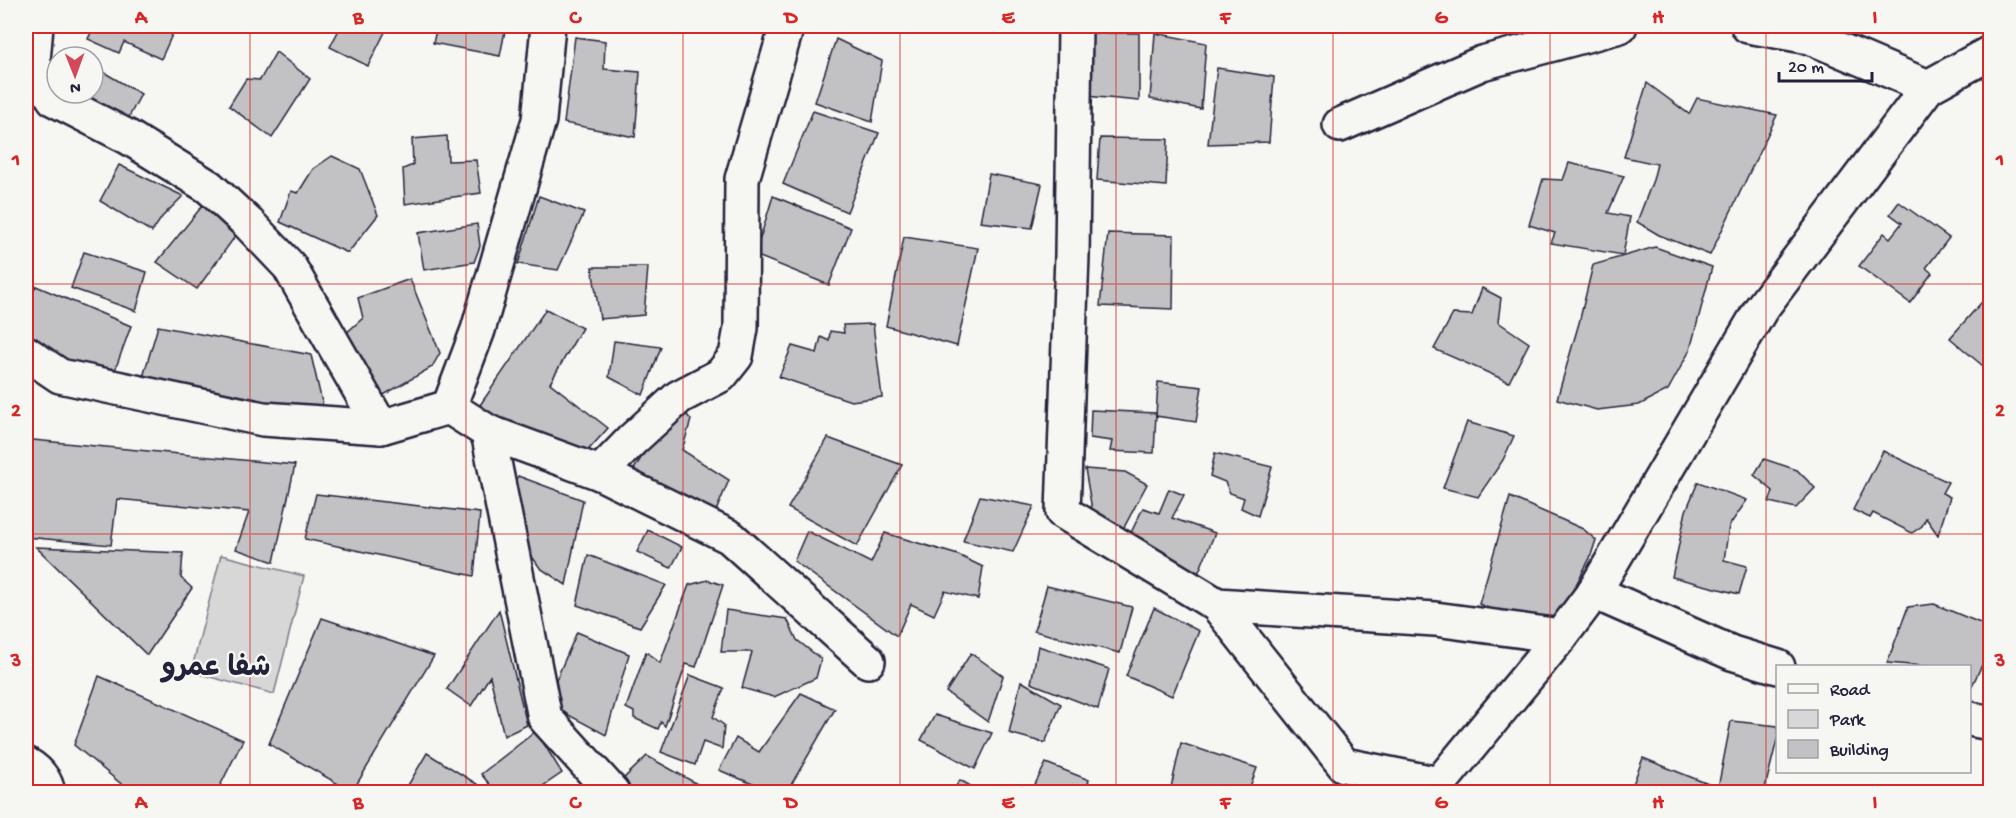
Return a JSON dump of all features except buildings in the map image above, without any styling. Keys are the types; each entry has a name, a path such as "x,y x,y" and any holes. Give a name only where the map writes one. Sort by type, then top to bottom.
{"street":[{"path":"36,26 33,61 54,99 128,137 209,187 289,266 381,427"},
{"path":"449,407 478,330 539,120 548,26"},
{"path":"600,473 678,397 721,375 736,356 741,328 742,179 788,26"},
{"path":"1075,26 1072,255 1063,512 1217,605 1344,765 1439,788 1594,592 1761,309 1928,87 1990,53"},
{"path":"1340,125 1482,63 1620,26"},
{"path":"1748,26 1810,37 1928,87"},
{"path":"26,353 60,376 263,419 381,427 449,407 488,432 600,473 730,537 868,661"},
{"path":"488,432 545,718 612,792"},
{"path":"1594,592 1732,653 1776,666"},
{"path":"1217,605 1435,619 1561,636"},
{"path":"1971,719 1990,723"}],"green space":[{"path":"221,555 304,576 274,694 191,672"}],"district":[{"name":"شفا عمرو","path":"216,665"}]}
